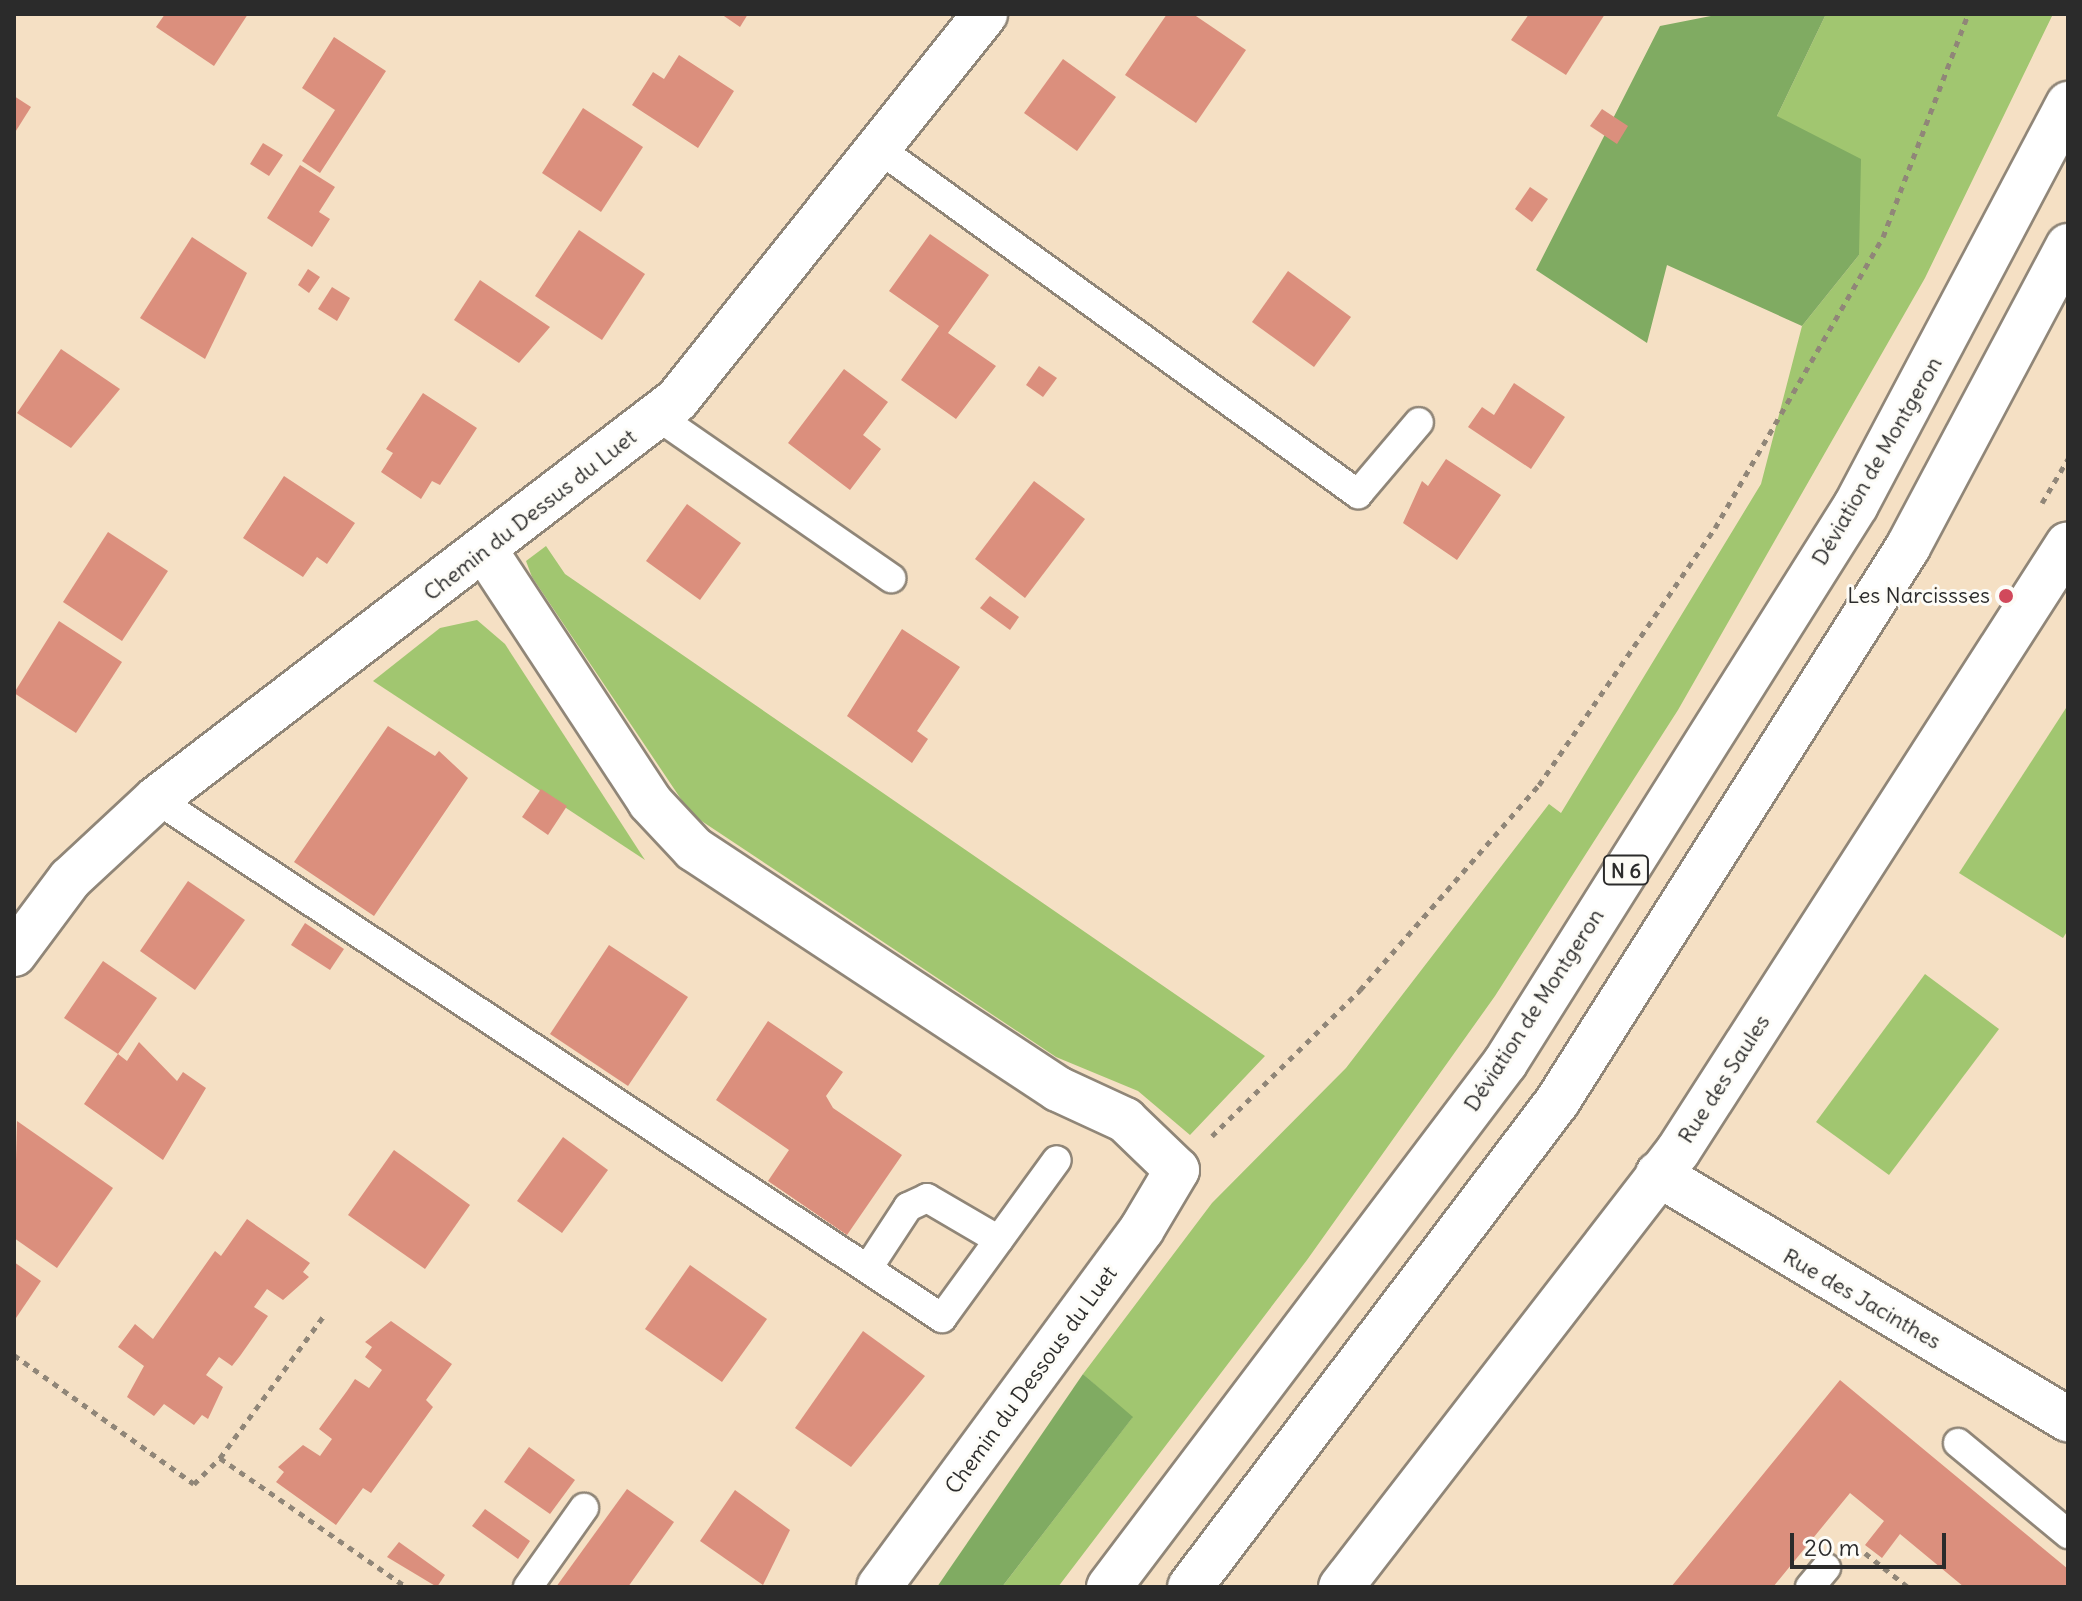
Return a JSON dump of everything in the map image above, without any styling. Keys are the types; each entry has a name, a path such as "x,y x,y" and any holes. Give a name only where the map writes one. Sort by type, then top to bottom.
{"street":[{"name":"Chemin du Dessus du Luet","path":"14,954 70,879 156,799 486,552 657,416 985,14"},
{"name":"Déviation de Montgeron","path":"1109,1587 1505,1063 1856,505 2068,104"},
{"path":"1190,1587 1557,1102 1908,547 2068,246"},
{"name":"Rue des Saules","path":"1341,1587 1658,1174 2068,544"},
{"path":"486,552 650,802 694,849 1058,1089 1125,1120 1177,1170"},
{"name":"Chemin du Dessous du Luet","path":"879,1587 1177,1170"},
{"name":"Rue des Jacinthes","path":"1658,1174 2068,1419"}],"lane":[{"path":"878,148 1358,494 1419,422"},
{"path":"657,416 891,578"},
{"path":"156,799 942,1318 1057,1160"},
{"path":"868,1268 908,1207 927,1198 999,1240"},
{"path":"1958,1443 2068,1534"},
{"path":"528,1587 584,1508"}],"path":[{"path":"1177,1170 1360,990 1539,785 1715,528 1883,237 1968,14"},
{"path":"14,1355 194,1484 220,1458 325,1314"},
{"path":"220,1458 406,1587"}],"green space":[{"path":"1721,14 1826,14 1777,116 1861,159 1859,255 1802,326 1667,265 1647,343 1536,270 1660,26"},
{"path":"1826,14 2053,14 1925,278 1678,710 1495,996 1307,1260 1058,1587 1002,1587 1132,1418 1083,1374 1212,1203 1346,1068 1549,804 1561,813 1761,484 1802,326 1859,255 1777,116"},
{"path":"546,546 565,574 1265,1056 1190,1135 1138,1091 1056,1057 691,814 532,577 526,561"},
{"path":"477,620 505,644 645,860 373,681 440,628"},
{"path":"2068,705 2068,930 2063,938 1959,873"},
{"path":"1925,974 1999,1029 1889,1175 1816,1122"},
{"path":"1083,1374 1133,1417 1002,1587 937,1587"}],"building":[{"path":"165,14 248,14 214,66 156,27"},
{"path":"721,14 748,14 740,27"},
{"path":"1167,14 1193,14 1246,50 1196,123 1125,75"},
{"path":"1529,14 1605,14 1566,75 1511,40"},
{"path":"334,37 386,71 320,173 302,161 335,110 302,88"},
{"path":"679,55 734,91 698,148 632,105 653,72 664,79"},
{"path":"1063,59 1116,97 1077,151 1024,113"},
{"path":"14,96 31,107 14,134"},
{"path":"583,108 643,147 601,212 542,173"},
{"path":"1602,109 1628,126 1617,144 1590,126"},
{"path":"263,143 283,155 269,176 250,164"},
{"path":"300,165 335,187 319,212 330,219 312,247 267,218"},
{"path":"1530,187 1548,199 1532,222 1515,209"},
{"path":"579,230 645,274 602,340 535,296"},
{"path":"930,234 989,275 948,333 996,366 956,419 901,380 939,326 889,291"},
{"path":"192,237 247,273 205,359 140,318"},
{"path":"308,269 320,277 309,293 298,285"},
{"path":"1288,271 1351,317 1314,367 1252,322"},
{"path":"480,280 550,327 519,363 454,320"},
{"path":"332,287 350,298 337,321 318,309"},
{"path":"61,349 120,389 71,448 17,413"},
{"path":"1039,366 1057,378 1043,397 1026,385"},
{"path":"844,369 888,402 863,435 881,449 850,490 788,443"},
{"path":"1514,383 1565,417 1531,469 1468,427 1482,407 1494,415"},
{"path":"423,393 477,428 440,485 432,481 421,499 381,472 393,453 386,449"},
{"path":"1446,459 1501,495 1457,560 1403,523 1422,481 1428,486"},
{"path":"284,476 355,523 327,564 317,557 303,577 243,538"},
{"path":"1034,481 1085,519 1025,598 975,559"},
{"path":"687,504 741,543 700,600 646,561"},
{"path":"108,532 168,571 122,641 63,602"},
{"path":"990,596 1019,617 1010,630 980,608"},
{"path":"59,621 122,662 76,733 14,693"},
{"path":"902,629 960,667 917,731 928,739 912,763 847,716"},
{"path":"388,726 435,756 439,751 468,778 374,916 294,862"},
{"path":"541,789 567,806 548,835 522,817"},
{"path":"188,881 245,920 195,990 140,951"},
{"path":"305,923 344,949 330,970 291,945"},
{"path":"609,945 688,997 628,1086 550,1034"},
{"path":"103,961 157,998 118,1054 64,1018"},
{"path":"768,1021 843,1072 826,1096 833,1108 902,1155 847,1235 768,1181 789,1150 716,1100"},
{"path":"139,1042 177,1081 183,1072 206,1088 163,1160 84,1104 118,1054 127,1061"},
{"path":"17,1121 113,1188 57,1268 14,1238"},
{"path":"563,1137 608,1170 562,1233 517,1201"},
{"path":"394,1150 470,1205 425,1269 348,1215"},
{"path":"247,1219 310,1263 303,1272 309,1277 283,1300 267,1289 254,1307 268,1316 240,1356 232,1366 219,1357 206,1375 223,1387 208,1419 202,1415 194,1425 164,1404 154,1416 127,1397 144,1366 118,1347 135,1324 153,1339 215,1251 221,1256"},
{"path":"14,1262 41,1281 14,1321"},
{"path":"690,1265 767,1319 722,1382 645,1329"},
{"path":"391,1321 452,1364 426,1400 433,1407 371,1493 363,1488 336,1525 276,1482 284,1472 278,1467 303,1445 320,1456 332,1439 319,1429 355,1379 369,1388 382,1370 365,1357 372,1347 365,1342"},
{"path":"863,1331 925,1376 851,1467 795,1428"},
{"path":"1840,1380 2068,1569 2068,1587 1964,1587 1900,1534 1882,1558 1865,1545 1884,1521 1850,1493 1773,1587 1671,1587"},
{"path":"529,1447 575,1480 550,1514 504,1482"},
{"path":"627,1489 674,1522 628,1587 556,1587"},
{"path":"735,1490 790,1530 763,1585 700,1541"},
{"path":"485,1509 530,1541 518,1559 472,1526"},
{"path":"399,1542 445,1575 437,1587 387,1557"}],"place":[{"name":"Les Narcissses","path":"2006,596"}]}
